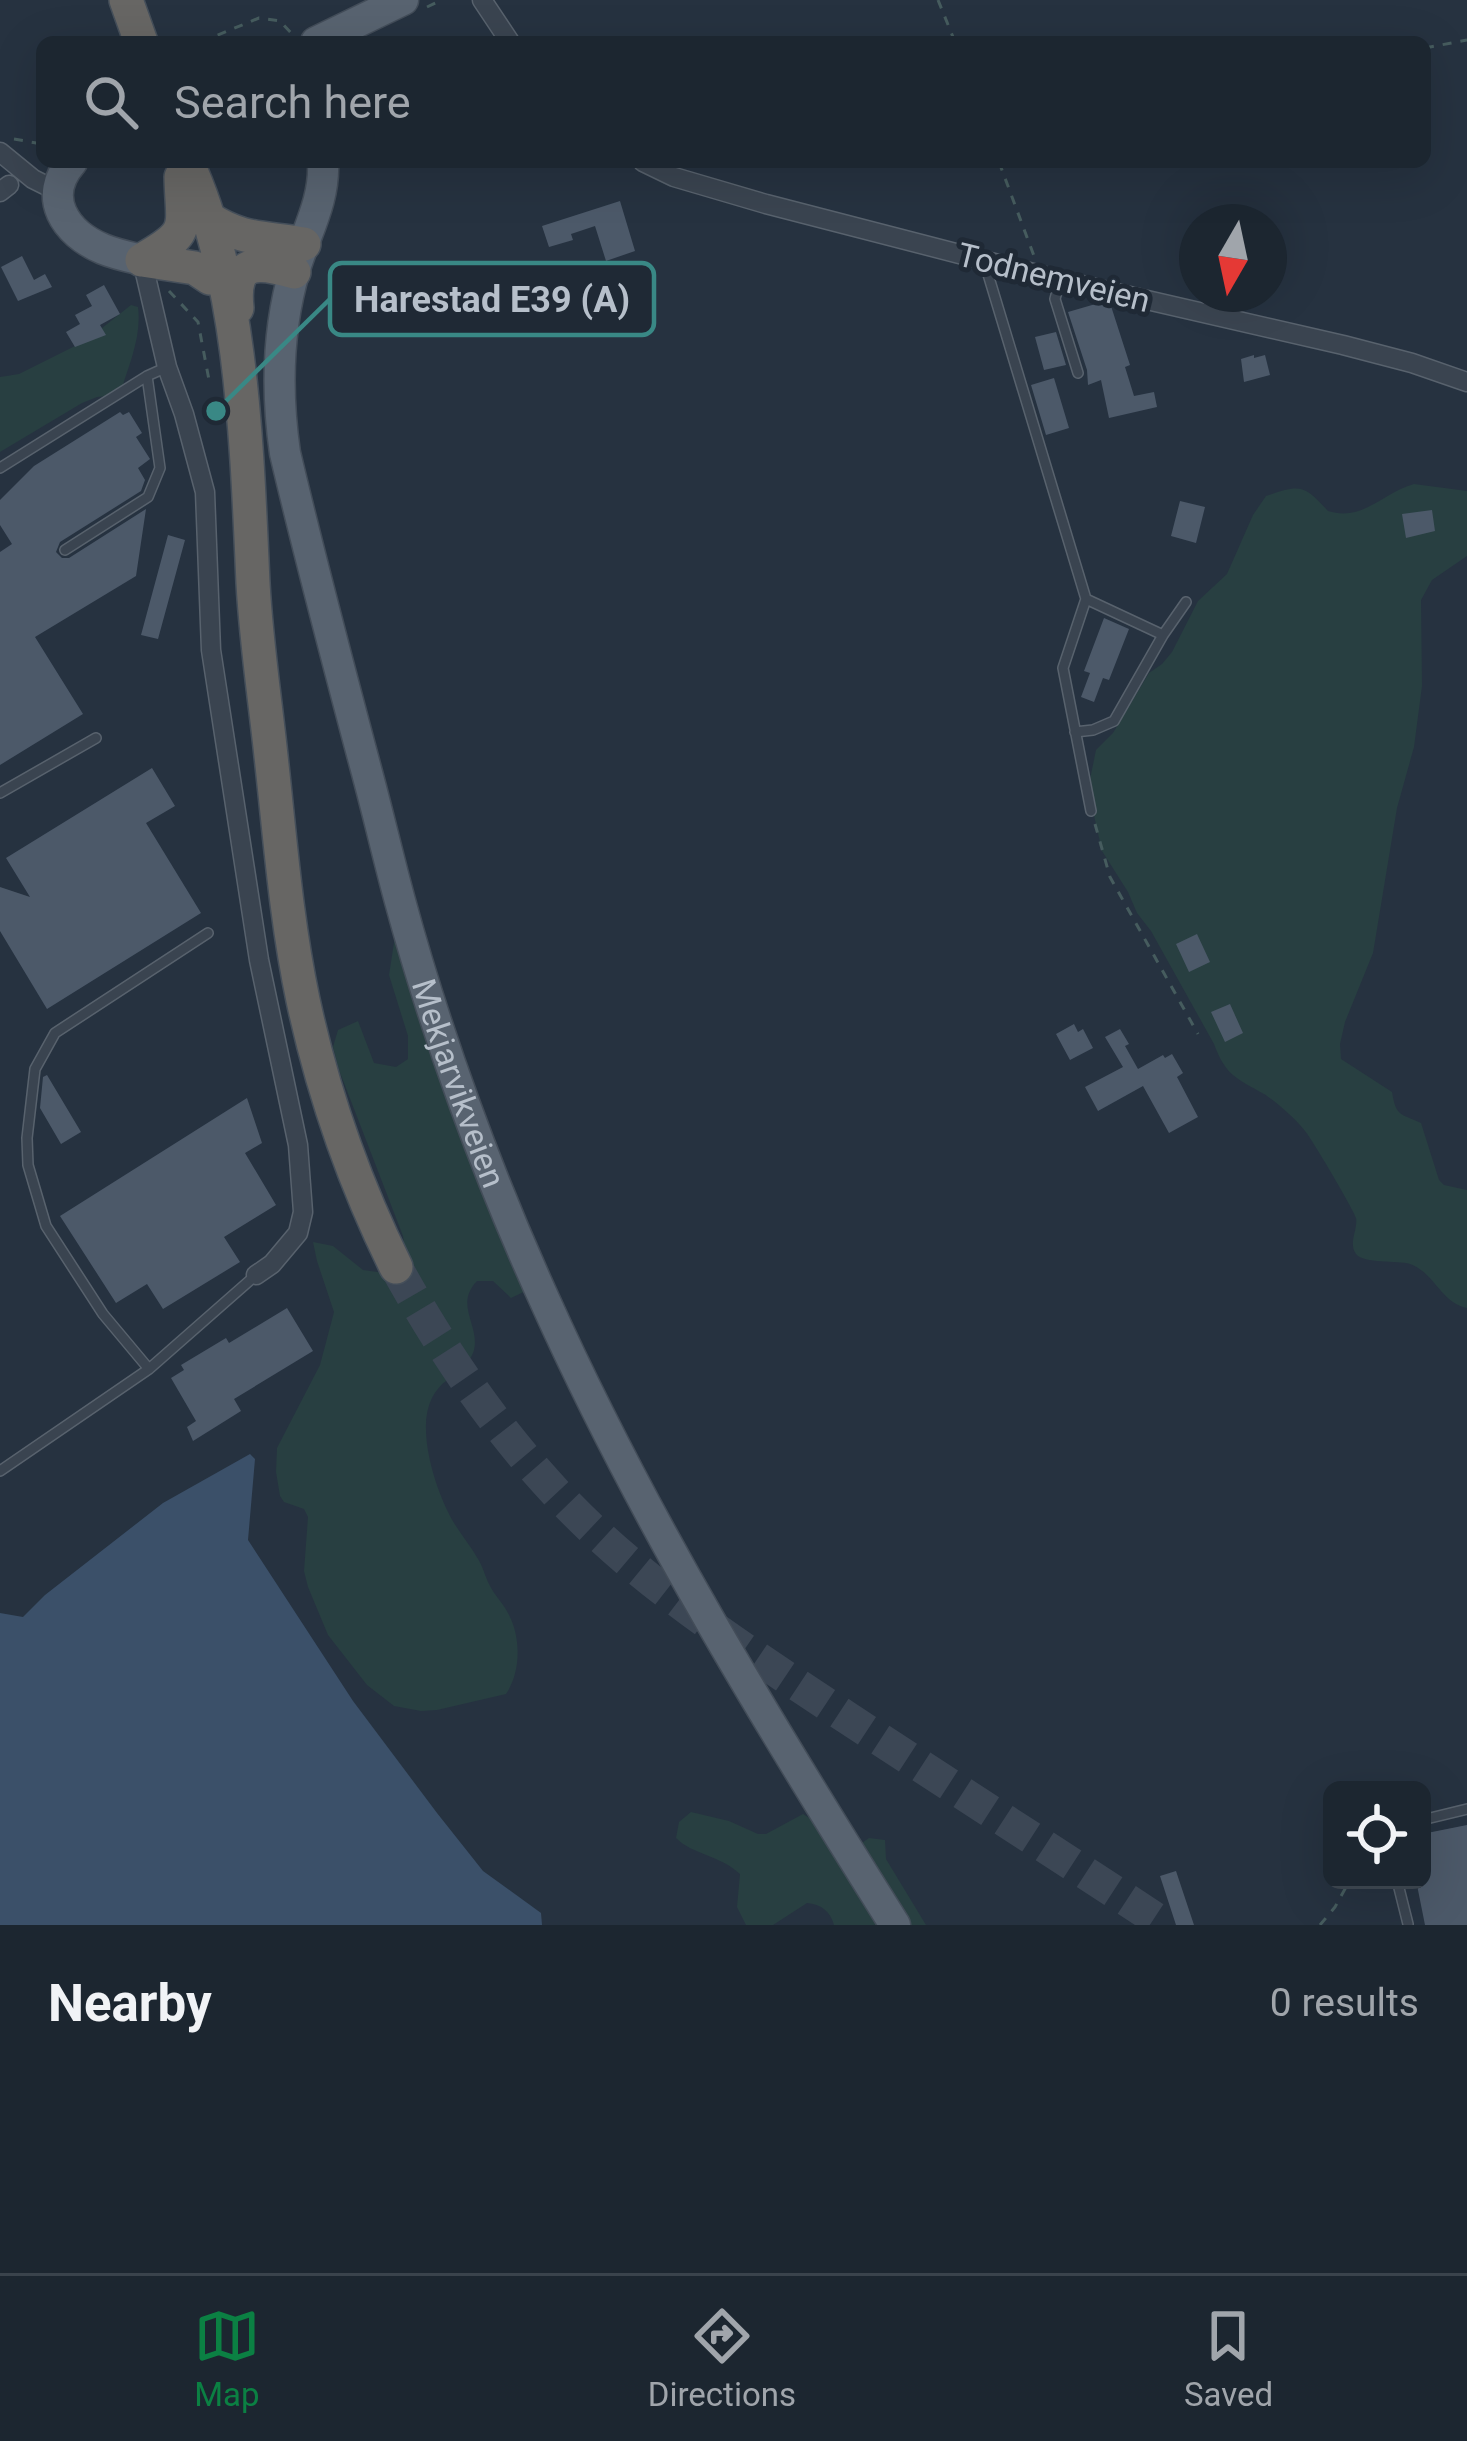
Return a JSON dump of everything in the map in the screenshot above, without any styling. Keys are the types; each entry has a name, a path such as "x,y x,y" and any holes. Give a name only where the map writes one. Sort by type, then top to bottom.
{"highway":[{"path":"126,0 139,36"},
{"path":"142,260 170,243 184,223 183,168"},
{"path":"185,168 233,333 251,514 253,588 303,1000 344,1144 396,1267"},
{"path":"186,168 208,218 238,518 253,588"},
{"path":"208,218 224,229 299,258"},
{"path":"233,333 240,273 256,264 299,258"},
{"path":"142,260 216,274"}],"main road":[{"path":"309,36 403,0"},
{"name":"Mekjarvikveien","path":"323,168 318,209 299,258 281,342 278,378 285,453 400,904 468,1108 544,1300 613,1444 698,1600 895,1925"},
{"path":"63,176 60,210 80,235 101,248 142,260"}],"street":[{"path":"482,0 506,36"},
{"path":"3,148 36,163"},
{"name":"Todnemveien","path":"655,168 766,204 1060,280 1343,345 1467,382"},
{"path":"142,260 167,367 205,492 211,650 259,960 298,1145 303,1212 298,1233 256,1275"}],"lane":[{"path":"984,261 1086,599 1063,668 1091,811"},
{"path":"1060,280 1055,299 1078,373"},
{"path":"0,468 167,367"},
{"path":"65,550 148,497 155,483 160,468 147,376"},
{"path":"1086,599 1163,635"},
{"path":"1075,732 1114,721 1186,602"},
{"path":"0,793 96,738"},
{"path":"149,1369 103,1314 46,1226 28,1165 35,1069 55,1033 208,933"},
{"path":"0,1471 149,1369 256,1275"},
{"path":"1431,1818 1467,1810"},
{"path":"1399,1889 1408,1924"}],"path":[{"path":"938,0 953,36"},
{"path":"216,36 259,18 280,21 301,36"},
{"path":"1431,47 1467,40"},
{"path":"3,148 18,138 36,142"},
{"path":"1001,168 1037,274"},
{"path":"167,290 198,322 208,380"},
{"path":"1091,811 1110,878 1198,1034"},
{"path":"1320,1925 1345,1889"}],"green space":[{"path":"131,305 138,307 138,330 120,395 82,403 0,452 0,377 19,374 87,340"},
{"path":"1414,484 1467,491 1467,556 1432,580 1421,600 1422,686 1414,747 1397,808 1373,953 1340,1044 1341,1059 1392,1092 1400,1113 1421,1123 1439,1180 1467,1190 1467,1308 1450,1300 1419,1268 1356,1254 1356,1218 1309,1137 1280,1106 1239,1080 1223,1063 1102,851 1088,789 1096,750 1113,733 1149,673 1172,652 1198,601 1227,574 1266,496 1301,489 1328,511 1352,513"},
{"path":"395,936 428,967 535,1248 549,1269 534,1287 511,1298 493,1281 477,1281 468,1298 474,1350 434,1396 426,1424 429,1458 444,1502 513,1624 518,1655 514,1676 506,1694 421,1711 394,1706 367,1685 328,1635 304,1571 308,1517 304,1509 284,1502 276,1472 277,1448 320,1365 334,1312 313,1242 333,1246 363,1270 392,1274 405,1251 333,1047 338,1030 358,1021 374,1063 396,1067 408,1059 408,1036 389,975"},
{"path":"691,1812 758,1834 803,1814 856,1847 869,1838 885,1840 886,1859 926,1925 834,1925 824,1909 807,1903 773,1925 746,1925 737,1907 740,1874 676,1838 679,1822"}],"water":[{"path":"250,1454 255,1459 248,1540 353,1701 437,1813 483,1871 541,1913 542,1925 0,1925 0,1613 23,1617 163,1503"}],"building":[{"path":"620,201 635,251 606,261 595,226 549,247 542,226"},
{"path":"22,256 34,280 45,274 52,287 18,301 1,267"},
{"path":"104,285 120,314 100,325 106,335 75,347 66,332 80,324 75,315 92,306 86,295"},
{"path":"1099,303 1111,306 1130,365 1125,367 1134,396 1154,392 1157,407 1109,418 1101,380 1088,385 1068,312"},
{"path":"1056,332 1066,365 1044,370 1035,337"},
{"path":"1265,355 1270,375 1244,382 1241,359"},
{"path":"1054,378 1069,428 1046,435 1031,385"},
{"path":"120,412 129,412 142,433 136,437 150,459 138,468 145,480 141,491 60,542 56,552 69,558 146,509 136,576 35,637 83,714 0,765 0,552 12,544 0,525 0,500 34,466"},
{"path":"1180,501 1205,507 1196,543 1171,536"},
{"path":"1432,510 1435,531 1406,538 1402,514"},
{"path":"168,535 185,540 158,639 141,635"},
{"path":"1104,618 1129,629 1109,680 1103,678 1094,702 1081,697 1090,673 1084,671"},
{"path":"152,768 175,806 146,823 201,913 47,1009 0,931 0,887 30,897 6,858"},
{"path":"1197,934 1210,962 1189,972 1176,944"},
{"path":"1230,1004 1243,1033 1225,1042 1211,1012"},
{"path":"1074,1024 1078,1032 1083,1029 1093,1048 1070,1060 1056,1034"},
{"path":"1120,1029 1138,1069 1172,1054 1183,1073 1177,1077 1198,1117 1169,1133 1143,1086 1098,1111 1085,1087 1123,1067 1105,1037"},
{"path":"47,1075 81,1132 61,1144 40,1108"},
{"path":"247,1098 262,1143 245,1153 276,1205 224,1237 240,1262 163,1309 147,1284 116,1303 60,1216"},
{"path":"287,1308 313,1351 234,1399 241,1411 193,1441 187,1427 196,1421 171,1378 184,1370 181,1365"},
{"path":"1467,1825 1467,1925 1425,1925 1418,1889 1431,1889 1431,1832"},
{"path":"1176,1871 1194,1925 1176,1925 1160,1876"}],"tunnel":[{"path":"396,1267 460,1372 508,1437 620,1555 747,1651 1165,1925"}],"place":[{"name":"Harestad E39 (A)","path":"216,411"}]}
